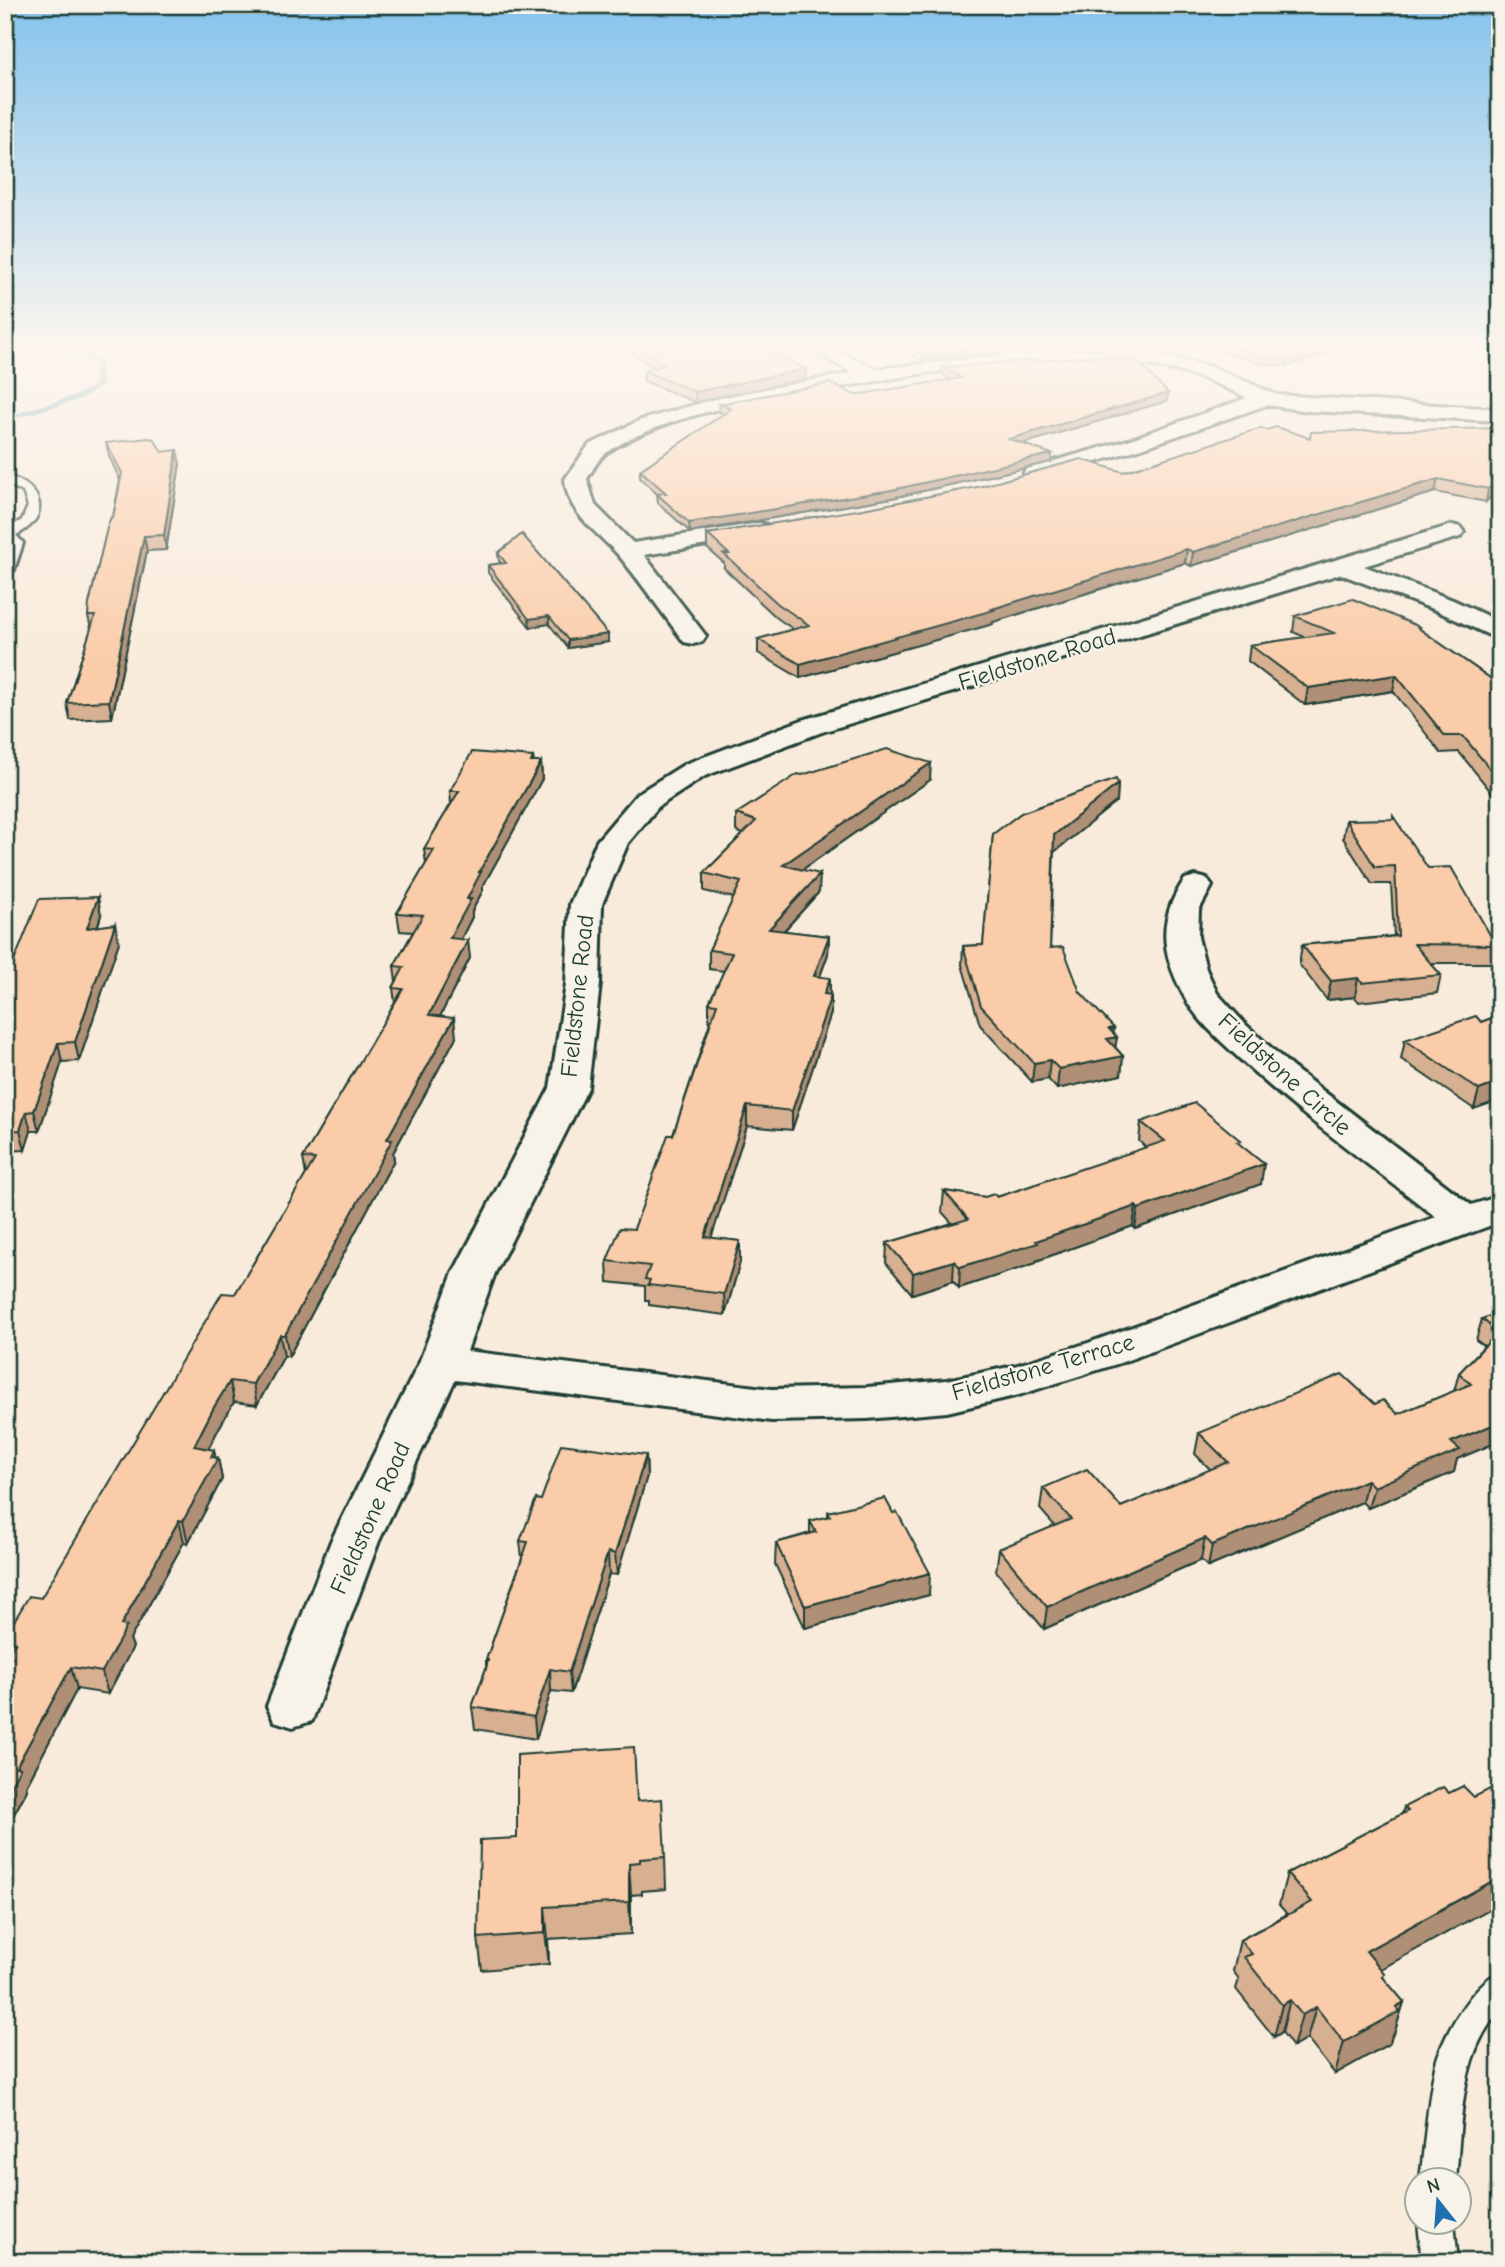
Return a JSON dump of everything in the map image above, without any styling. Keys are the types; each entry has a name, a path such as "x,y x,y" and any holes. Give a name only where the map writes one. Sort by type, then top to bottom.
{"street":[{"path":"591,455 577,469 579,496 598,523 626,551 693,636"},
{"path":"1016,479 1097,455"},
{"path":"626,551 781,526"},
{"name":"Fieldstone Road","path":"293,1706 355,1541 441,1363 474,1273 569,1088 583,984 586,904 613,841 648,800 695,770 812,726 1344,567 1452,532"},
{"path":"5,536 11,543 5,565"},
{"path":"1344,567 1444,605 1500,632"},
{"name":"Fieldstone Circle","path":"1196,886 1183,911 1181,937 1189,969 1201,996 1233,1033 1279,1075 1482,1214"},
{"name":"Fieldstone Terrace","path":"441,1363 772,1405 867,1403 947,1396 1019,1380 1104,1353 1482,1214"}],"lane":[{"path":"5,479 27,486 33,495 34,511 30,520 19,531 5,536"},
{"path":"1440,2166 1452,2065 1476,2012 1500,1987"},
{"path":"1438,2236 1440,2262"}],"building":[{"path":"112,455 176,455 164,535 144,536 109,701 67,703 95,616 88,616 89,604 122,473"},
{"path":"663,455 1048,455 892,490 689,523 657,494 666,493 640,470"},
{"path":"1177,455 1500,455 1500,483 1495,482 1488,489 1438,479 1193,552 1187,549 992,609 994,610 800,664 758,639 809,625 778,604 724,554 729,554 707,534 863,509 982,486 1081,459 1123,472"},
{"path":"522,534 608,634 568,640 549,616 529,619 488,565 506,563 498,553"},
{"path":"1353,599 1420,627 1418,628 1500,685 1500,691 1491,693 1500,698 1500,781 1463,736 1445,736 1396,675 1308,688 1250,645 1334,633 1295,616"},
{"path":"887,749 931,763 783,865 820,874 769,929 829,936 814,976 830,978 824,994 831,995 792,1111 747,1106 705,1237 740,1241 724,1294 648,1285 650,1280 645,1279 650,1266 607,1261 620,1228 634,1229 668,1135 673,1135 717,1004 709,1003 732,953 709,950 741,882 704,873 756,821 736,814 798,774"},
{"path":"472,752 533,757 531,762 541,762 479,872 467,899 471,899 450,938 468,940 429,1015 454,1018 387,1139 392,1140 285,1335 280,1335 253,1384 230,1381 214,1407 194,1446 214,1450 211,1457 218,1458 183,1521 179,1520 121,1625 127,1626 102,1672 71,1667 16,1767 20,1768 5,1796 5,1670 12,1657 6,1656 15,1643 5,1641 5,1636 29,1596 41,1598 222,1293 235,1294 315,1159 303,1158 403,989 393,988 404,967 394,966 423,915 397,913 434,850 424,849 459,791 450,791"},
{"path":"1116,779 1118,784 1054,835 1050,948 1063,947 1080,992 1114,1028 1109,1029 1117,1037 1107,1039 1123,1056 1059,1069 1050,1060 1034,1063 981,1006 963,946 983,945 993,834 1021,813"},
{"path":"1393,816 1428,868 1451,867 1496,945 1414,944 1441,975 1362,983 1358,978 1331,981 1302,945 1398,936 1395,866 1375,867 1346,820 1393,819"},
{"path":"98,897 87,928 115,924 75,1042 58,1043 34,1111 26,1112 20,1130 5,1131 5,984 39,899"},
{"path":"1500,1015 1500,1082 1479,1090 1405,1040 1476,1016 1481,1022"},
{"path":"1195,1103 1264,1164 1138,1209 1136,1206 1036,1241 1038,1243 960,1267 954,1261 913,1273 887,1243 968,1219 944,1191 985,1197 994,1194 997,1197 1165,1141 1141,1122"},
{"path":"1500,1312 1500,1422 1451,1442 1460,1450 1374,1487 1367,1480 1212,1545 1205,1538 1047,1607 999,1549 1071,1519 1043,1488 1087,1469 1121,1507 1228,1462 1199,1433 1342,1374 1375,1404 1383,1400 1398,1414 1471,1384 1459,1373 1498,1332 1482,1319"},
{"path":"561,1444 646,1455 615,1554 608,1552 569,1672 550,1669 534,1717 472,1707 528,1542 520,1541 536,1499 541,1500"},
{"path":"885,1498 893,1513 897,1512 930,1573 805,1606 776,1543 816,1532 810,1521 830,1516 828,1512"},
{"path":"634,1747 637,1801 662,1799 665,1857 640,1859 640,1862 629,1863 629,1902 545,1907 545,1933 478,1938 480,1840 517,1838 517,1755"},
{"path":"1500,1784 1500,1877 1366,1951 1385,1974 1382,1976 1404,2002 1396,2007 1400,2011 1344,2042 1316,2007 1302,2015 1290,2000 1282,2005 1244,1957 1252,1954 1240,1940 1312,1902 1287,1873 1408,1811 1404,1807 1443,1787 1449,1793 1463,1786 1474,1797"}]}
